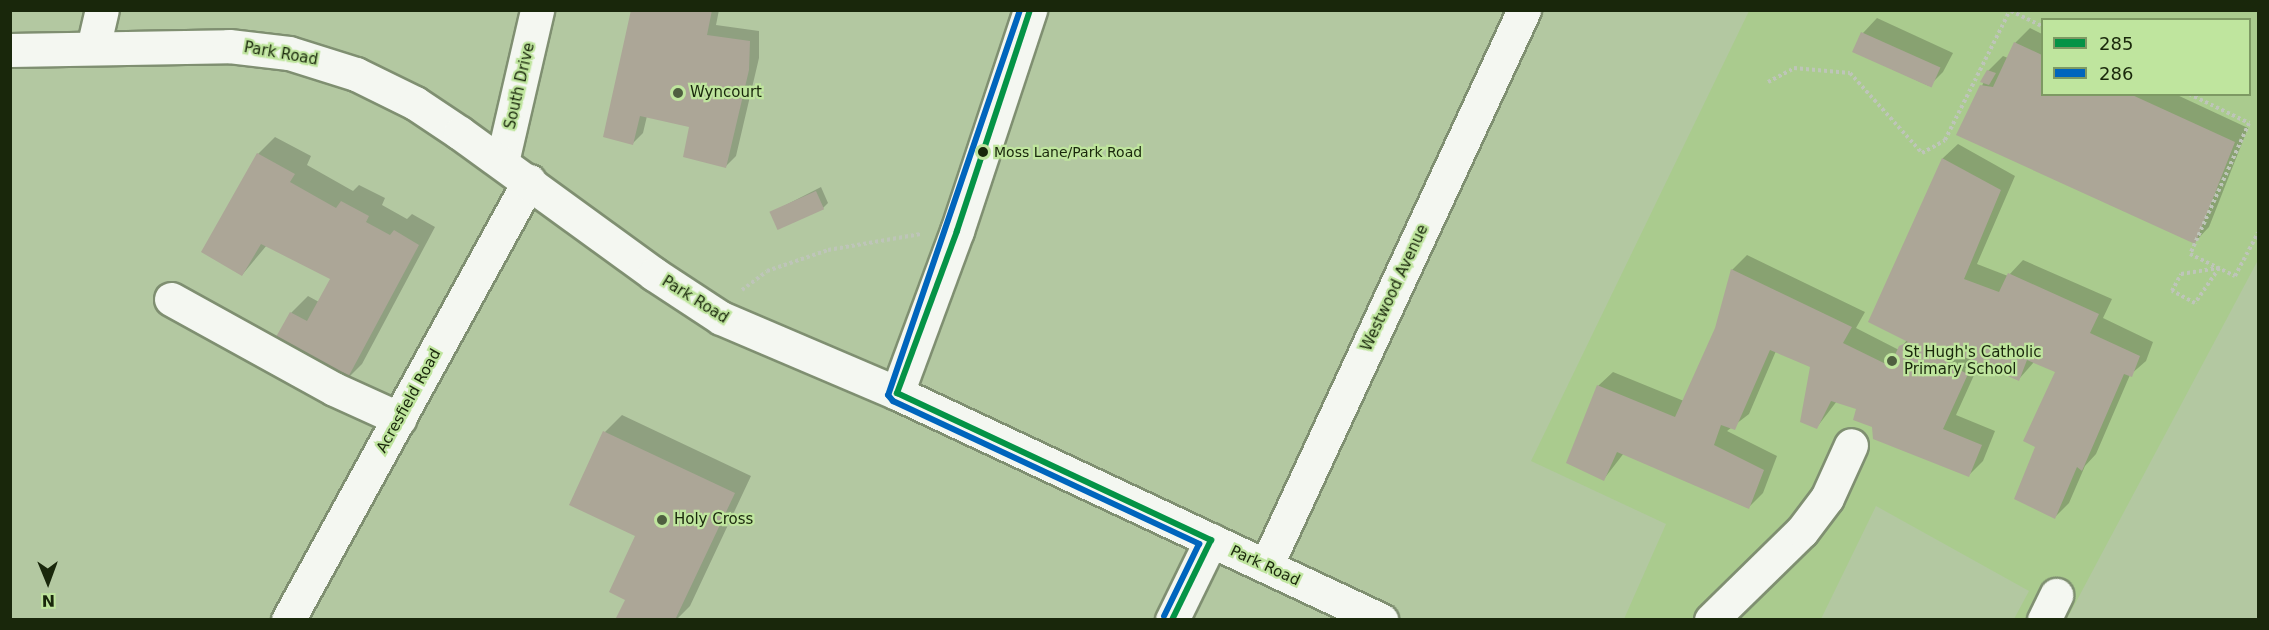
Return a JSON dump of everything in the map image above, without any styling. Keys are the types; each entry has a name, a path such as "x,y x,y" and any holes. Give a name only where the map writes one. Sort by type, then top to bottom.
{"street":[{"path":"93,48 102,10"},
{"name":"South Drive","path":"502,162 537,10"},
{"path":"897,393 957,231 1030,10"},
{"name":"Westwood Avenue","path":"1266,566 1524,10"},
{"name":"Park Road","path":"10,50 229,46 289,53 324,62 415,103 529,181 654,274 721,318 897,393 1381,620"},
{"name":"Acresfield Road","path":"288,620 529,181"},
{"path":"171,299 334,389 400,419"},
{"path":"1711,620 1802,531 1827,498 1851,445"},
{"path":"1172,620 1211,540"}],"path":[{"path":"1768,82 1794,68 1851,73 1922,153 1945,140 2010,10 2041,25"},
{"path":"2193,96 2249,123 2190,254 2235,276 2259,233"},
{"path":"721,318 752,279 795,260 891,237 957,231"},
{"path":"2219,268 2194,303 2172,291 2181,274 2219,268"}],"shaded area":[{"name":"St Hugh's Catholic Primary School","path":"1749,11 2258,11 2258,260 2067,619 2014,619 2029,591 1876,506 1821,619 1624,619 1666,524 1531,461"}],"building":[{"name":"Wyncourt","path":"631,10 712,10 707,35 750,41 749,70 726,168 683,157 689,127 640,116 633,145 603,137"},
{"path":"1861,32 1940,67 1932,87 1852,52"},
{"path":"2014,42 2041,55 2041,96 2134,96 2235,142 2195,244 1956,135 1980,85 1993,87"},
{"path":"1987,70 1996,73 1989,85 1980,82"},
{"path":"257,153 295,174 290,182 336,208 341,201 369,216 366,222 390,235 394,230 419,245 345,383 272,344 290,312 307,321 330,279 261,244 242,276 201,252"},
{"path":"1942,158 2001,190 1964,279 1999,292 2008,273 2099,314 2090,333 2140,356 2132,377 2124,374 2082,471 2077,467 2055,519 2014,499 2035,447 2023,441 2055,372 2027,360 2019,381 1953,352 1947,364 1968,374 1943,429 1982,445 1969,477 1873,439 1872,427 1853,420 1856,409 1831,401 1817,429 1800,422 1810,367 1770,350 1735,430 1721,425 1714,445 1764,470 1749,509 1617,452 1604,481 1566,463 1597,385 1675,417 1715,328 1731,269 1852,327 1843,343 1890,366 1899,346 1908,342 1868,322"},
{"path":"816,191 824,209 778,230 769,212"},
{"name":"Holy Cross","path":"603,431 735,493 675,620 615,620 625,600 609,592 635,536 569,505"}],"transit line":[{"name":"286","path":"1020,10 888,395 893,401 1199,544 1164,616"},
{"name":"285","path":"1030,10 957,231 897,393 1211,540 1172,620"}],"place":[{"name":"Wyncourt","path":"678,93"},
{"name":"Moss Lane/Park Road","path":"983,152"},
{"name":"St Hugh's Catholic Primary School","path":"1892,361"},
{"name":"Holy Cross","path":"662,520"}]}
